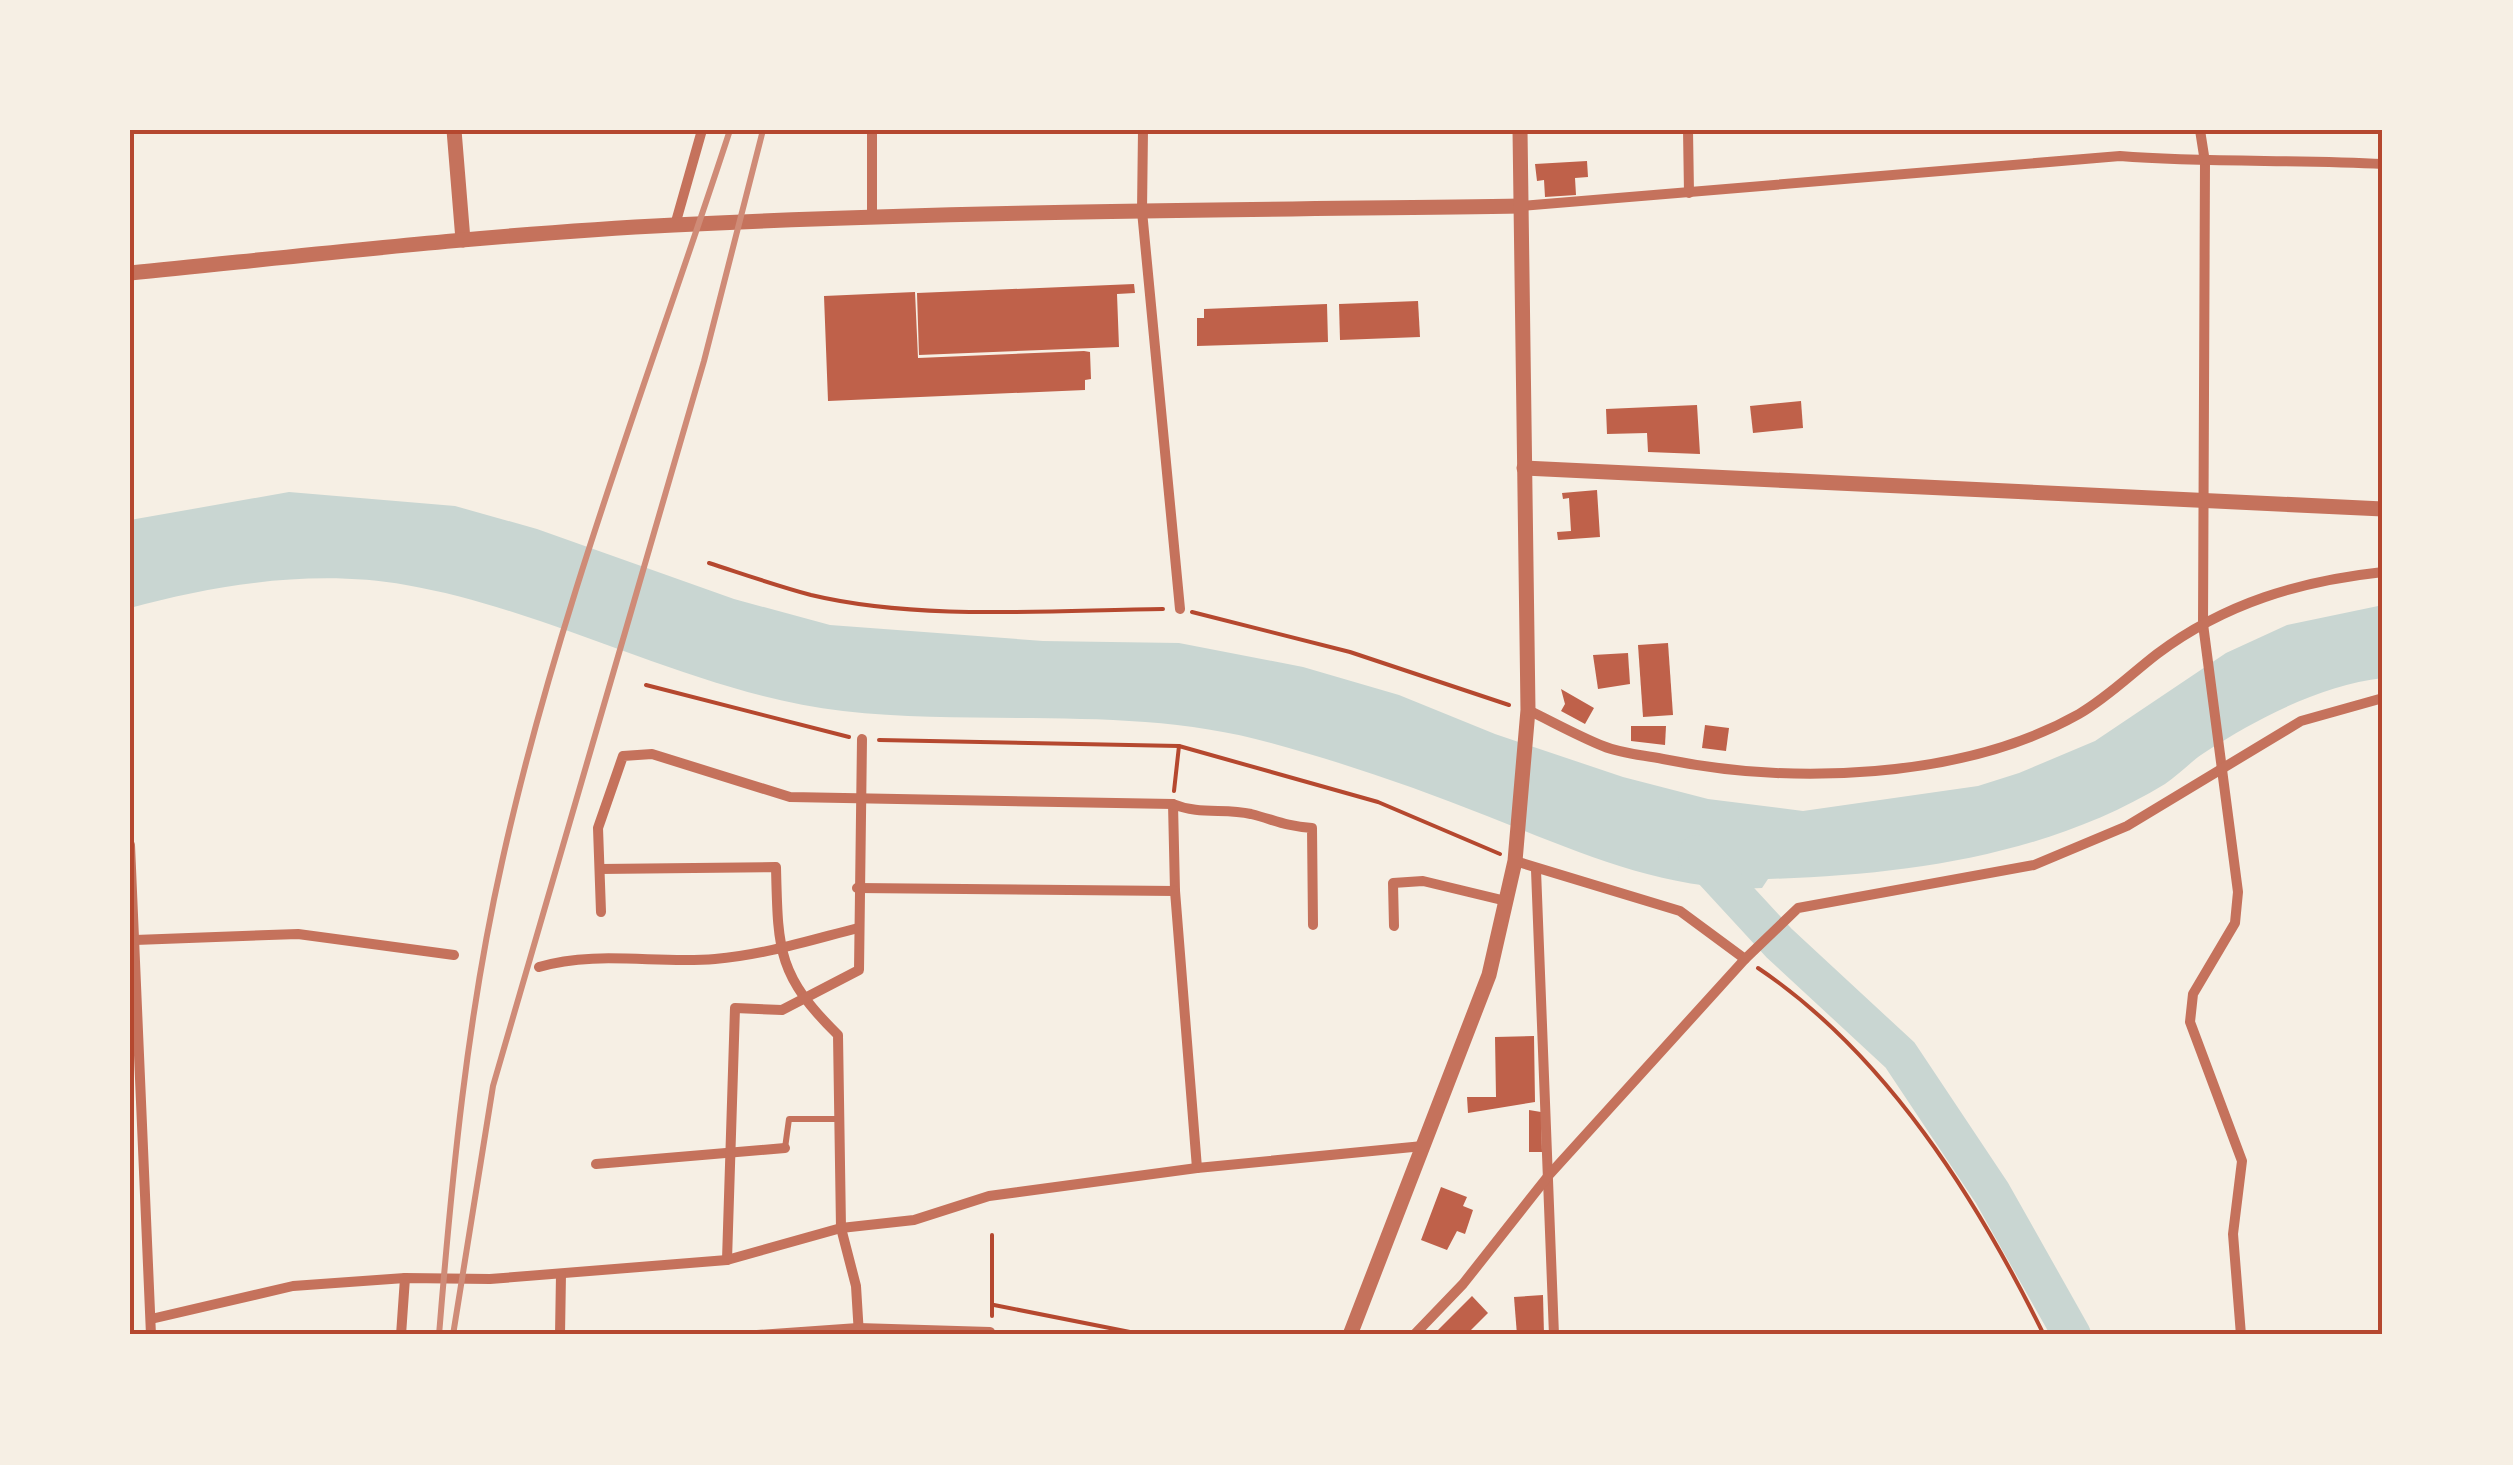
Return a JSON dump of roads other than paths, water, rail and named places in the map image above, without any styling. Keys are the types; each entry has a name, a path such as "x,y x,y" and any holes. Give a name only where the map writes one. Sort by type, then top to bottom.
{"street":[{"path":"454,130 462,240"},
{"path":"675,225 702,130"},
{"path":"872,130 872,216"},
{"path":"1143,130 1142,211 1180,609"},
{"path":"1350,1335 1489,975 1515,861 1528,710 1520,130"},
{"path":"1688,130 1689,193"},
{"path":"2200,130 2206,162 2203,624 2238,892 2235,923 2193,994 2190,1022 2242,1161 2232,1234 2241,1335"},
{"path":"130,274 462,240 675,225 872,216 1522,206 2120,156 2206,162 2287,159 2383,164"},
{"path":"1524,468 2383,509"},
{"path":"1528,710 1606,748 1717,771 1790,775 1873,770 1983,752 2021,740 2112,693 2156,654 2251,600 2318,579 2383,572"},
{"path":"1414,1335 1463,1284 1550,1174 1744,959 1798,908 2034,865 2127,826 2301,721 2383,698"},
{"path":"728,1260 727,1152 735,1008 782,1010 859,970 856,888 862,740"},
{"path":"601,912 598,828 624,756 652,754 790,797 1173,804 1194,812 1250,814 1274,825 1312,828 1314,925"},
{"path":"1173,804 1175,891 1197,1168"},
{"path":"130,844 151,1335"},
{"path":"1515,861 1680,911 1719,936 1744,959"},
{"path":"600,870 776,868 778,949 803,1000 838,1035 840,1228 856,1286 858,1332"},
{"path":"1536,870 1554,1335"},
{"path":"1394,926 1393,883 1423,881 1506,901"},
{"path":"856,888 1175,891"},
{"path":"539,967 564,960 715,959 778,949 858,928"},
{"path":"135,940 298,934 454,955"},
{"path":"150,1318 293,1286 405,1278 490,1279 728,1260 840,1228 914,1220 989,1196 1197,1168 1424,1146"},
{"path":"596,1164 785,1148"},
{"path":"130,1166 144,1161"},
{"path":"560,1274 560,1335"},
{"path":"401,1335 405,1278"},
{"path":"757,1335 990,1332"}],"lane":[{"path":"785,1148 789,1118 839,1118"}],"waterway":[{"path":"1697,854 1779,943 1900,1055 1992,1193 2072,1335"}],"railway":[{"path":"439,1335 470,1038 490,921 524,769 577,585 730,130"},
{"path":"453,1335 493,1086 704,361 763,130"}]}
